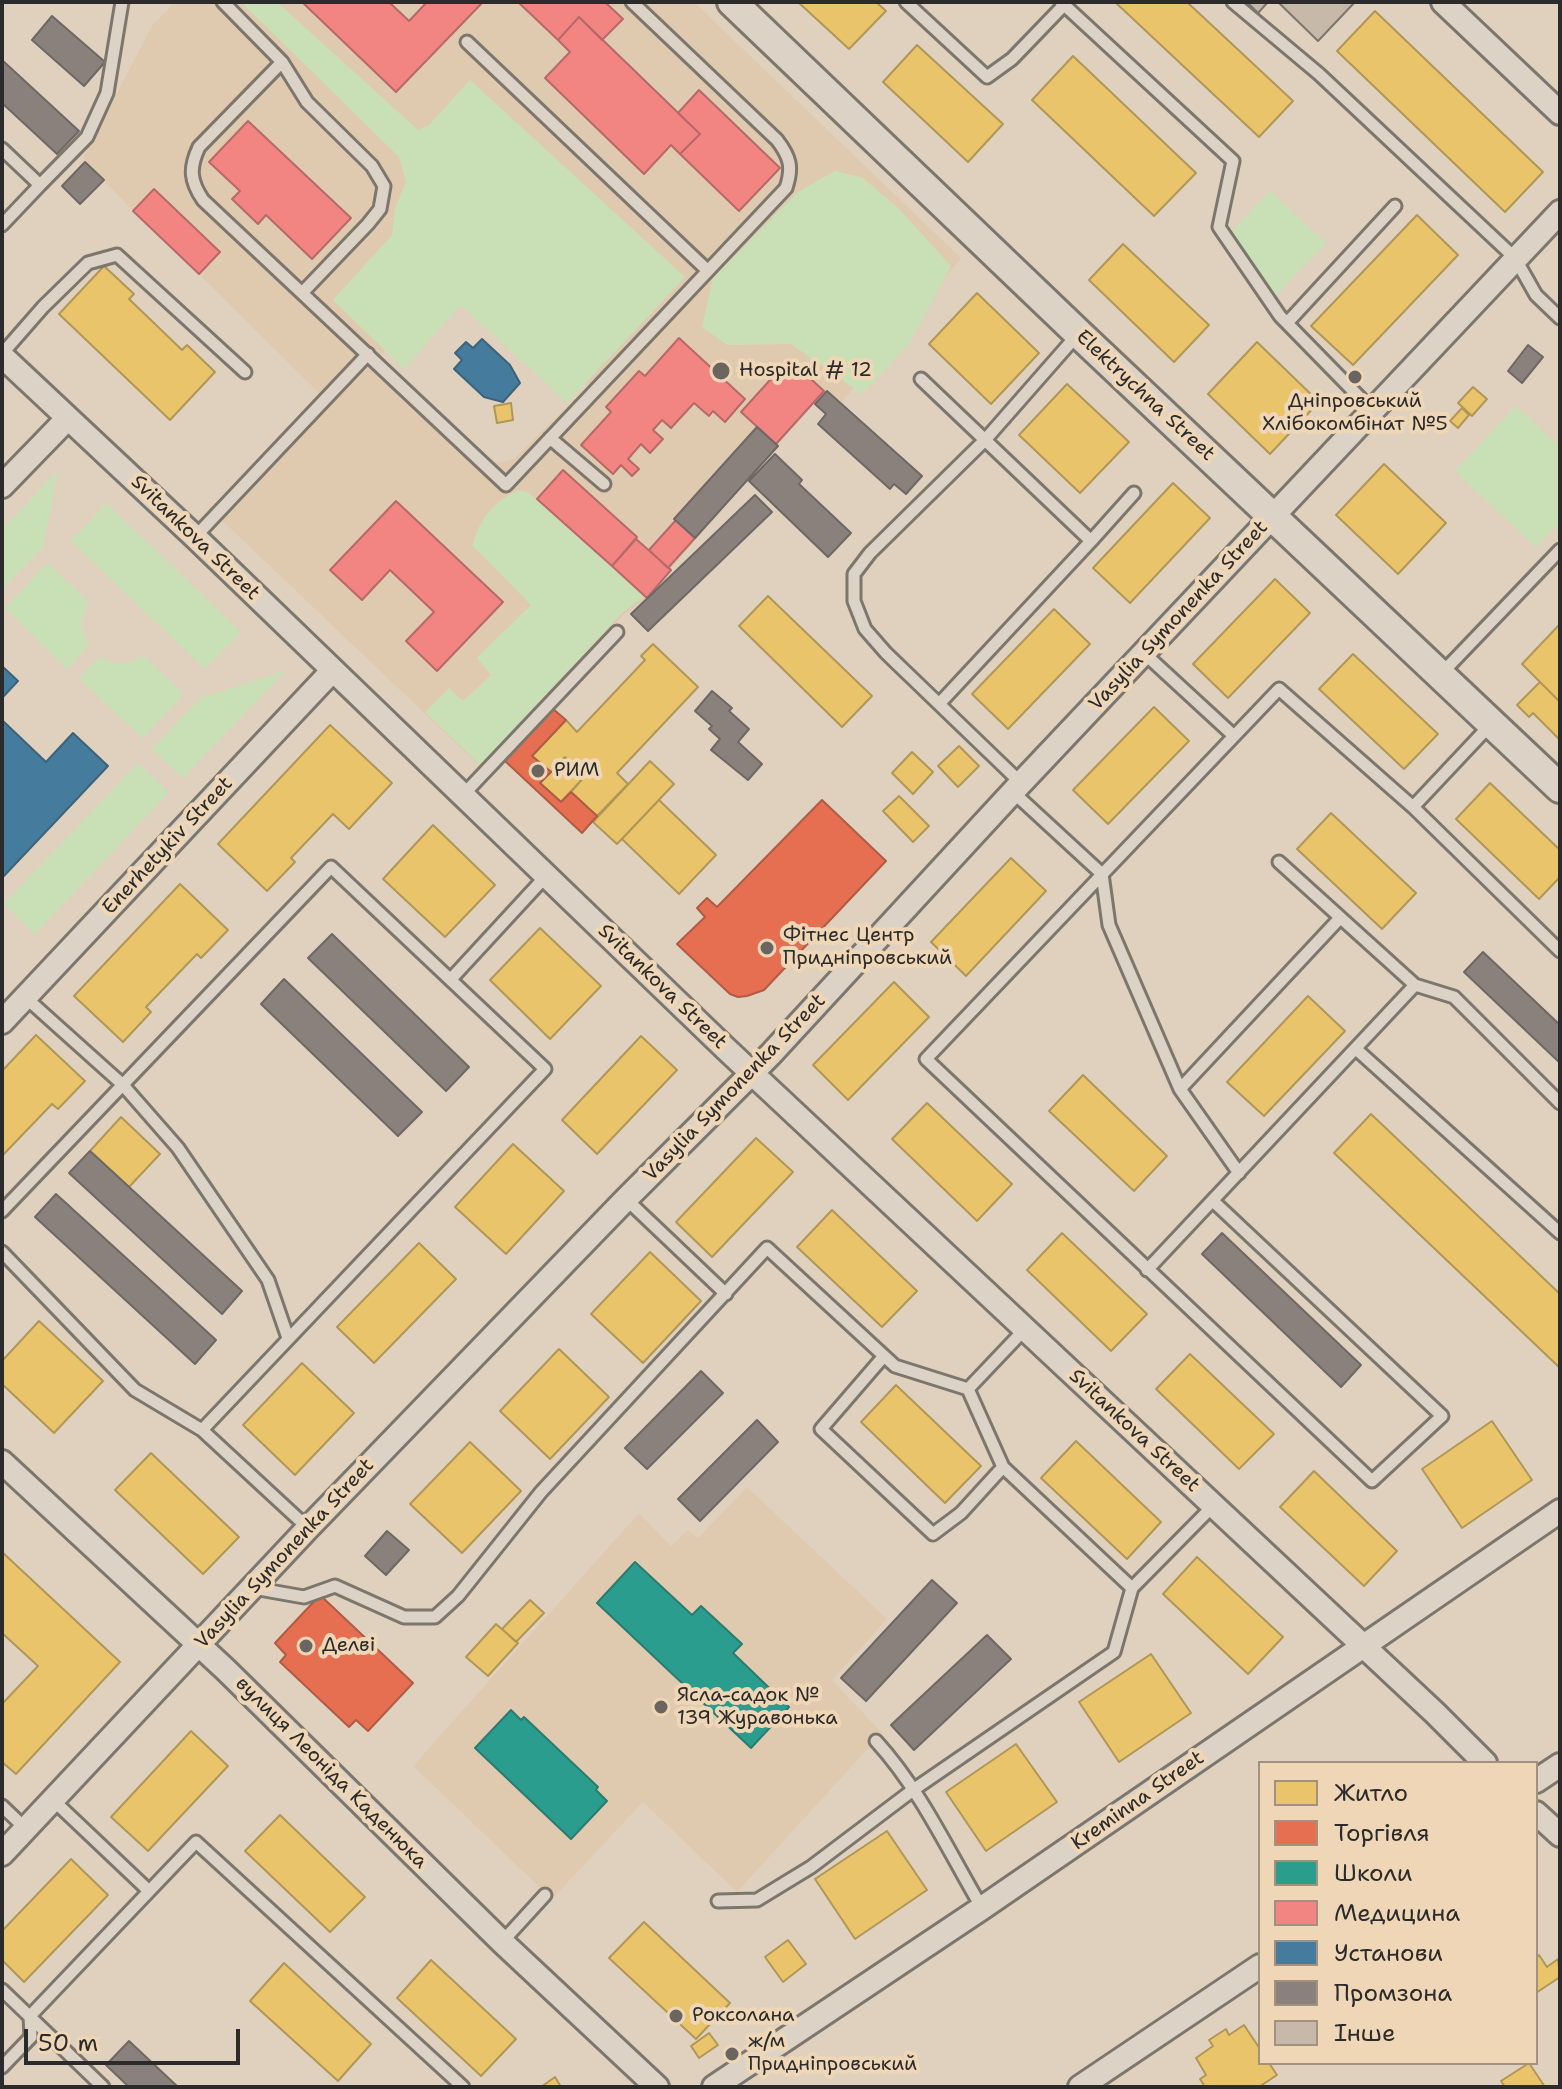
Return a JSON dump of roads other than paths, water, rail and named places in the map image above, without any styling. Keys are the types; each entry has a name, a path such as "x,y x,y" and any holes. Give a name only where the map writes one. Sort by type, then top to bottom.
{"street":[{"name":"Elektrychna Street","path":"732,2 1560,788"},
{"path":"1443,2 1560,113"},
{"name":"Vasylia Symonenka Street","path":"2,1854 308,1528 752,1073 1560,212"},
{"name":"Svitankova Street","path":"2,355 752,1073 1483,1761"},
{"path":"2,486 68,418"},
{"name":"Enerhetykiv Street","path":"2,1022 333,670"},
{"name":"вулиця Леоніда Каденюка","path":"2,1462 199,1645 502,1942 657,2087"},
{"name":"Kreminna Street","path":"714,2087 982,1908 1560,1511"},
{"path":"1538,1780 1560,1765"},
{"path":"1538,1815 1560,1835"},
{"path":"1080,2087 1258,1967"}],"lane":[{"path":"2,225 87,137 107,93 122,2"},
{"path":"223,2 282,62 307,102 372,166 384,186 380,209 374,217 303,292"},
{"path":"282,62 199,147 192,160 191,175 195,188 203,200 506,485 786,188 791,165 777,140 632,2"},
{"path":"906,2 987,77 1012,59 1063,3 1233,161 1219,227 1287,323 1372,410"},
{"path":"1233,2 1319,74 1515,258 1536,295 1560,318"},
{"path":"467,42 707,270"},
{"path":"2,149 40,185"},
{"path":"1287,323 1395,206"},
{"path":"2,355 43,307 88,263 117,255 245,372"},
{"path":"1079,334 985,440 870,553 854,574 854,601 865,629 1102,874 1109,925 1180,1089 1239,1173"},
{"path":"195,537 368,354"},
{"path":"921,379 1091,541"},
{"path":"550,438 604,484"},
{"path":"939,704 1134,493"},
{"path":"1442,673 1560,550"},
{"path":"463,795 617,632"},
{"path":"1145,654 1234,736"},
{"path":"1213,1201 1442,1416 1372,1481 926,1059 1279,689 1413,807 1560,951"},
{"path":"1413,807 1492,723"},
{"path":"1279,862 1415,985 1454,997 1560,1103"},
{"path":"2,1211 331,867 545,1069 202,1430"},
{"path":"451,979 546,876"},
{"path":"1180,1089 1340,918"},
{"path":"1147,1270 1415,985"},
{"path":"25,997 122,1084 178,1148 268,1280 288,1338"},
{"path":"1356,1049 1560,1233"},
{"path":"626,1199 726,1294"},
{"path":"253,1588 304,1597 335,1586 404,1617 435,1617 458,1596 541,1492 767,1248 895,1366 968,1389 1003,1467 1132,1588"},
{"path":"2,1252 135,1390 202,1430 308,1528"},
{"path":"968,1389 1025,1329"},
{"path":"884,1356 821,1429 922,1524 933,1534 961,1513 1003,1467"},
{"path":"718,1901 757,1900 811,1867 913,1790 1114,1652 1132,1588 1213,1506"},
{"path":"876,1741 913,1790 982,1908"},
{"path":"52,1799 148,1890"},
{"path":"2,1806 26,1829"},
{"path":"2,2067 31,2037 30,2016 196,1842 463,2087"},
{"path":"502,1942 545,1895"},
{"path":"2,1990 103,2087"}],"place":[{"name":"Hospital # 12","path":"721,371"},
{"name":"Дніпровський Хлібокомбінат №5","path":"1355,377"},
{"name":"РИМ","path":"538,771"},
{"name":"Фітнес Центр Придніпровський","path":"767,948"},
{"name":"Делві","path":"306,1646"},
{"name":"Ясла-садок № 139 Журавонька","path":"661,1707"},
{"name":"Роксолана","path":"676,2016"},
{"name":"ж/м Придніпровський","path":"732,2054"}]}
